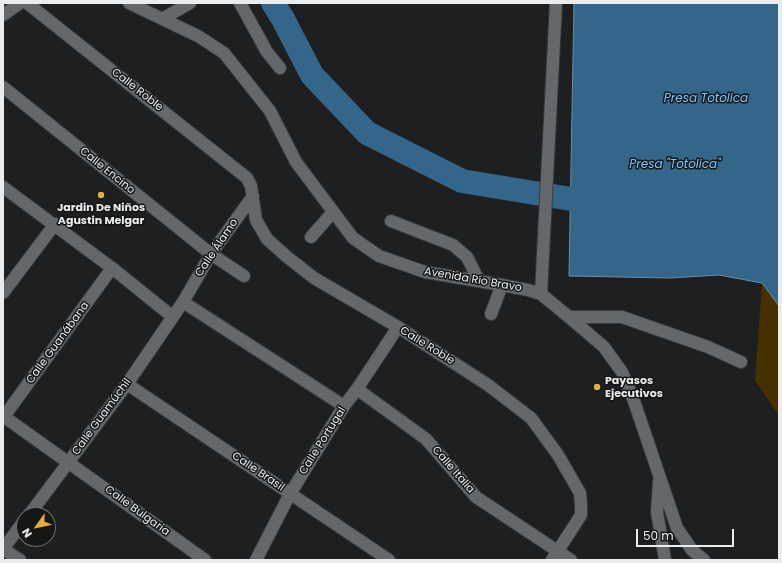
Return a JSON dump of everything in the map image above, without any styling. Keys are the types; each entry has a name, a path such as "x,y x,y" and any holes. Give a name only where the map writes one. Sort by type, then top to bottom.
{"street":[{"path":"3,15 20,3"},
{"name":"Calle Roble","path":"27,3 247,178 251,186 256,220 267,239 286,256 314,278 398,327 488,385 530,418 558,455 580,493 581,515 555,556"},
{"name":"Avenida Río Bravo","path":"130,3 198,36 224,53 270,111 296,162 353,238 380,256 425,272 502,285 540,294 569,316 604,347 622,372 634,401 678,528 692,550 704,560"},
{"path":"162,19 190,3"},
{"path":"240,3 267,52 280,68"},
{"path":"540,294 556,3"},
{"name":"Calle Encino","path":"3,87 211,254 244,276"},
{"path":"3,187 112,268 173,317"},
{"name":"Calle Álamo","path":"173,317 211,254 253,196"},
{"path":"311,236 333,212"},
{"path":"391,221 454,245 467,257 479,281"},
{"path":"3,293 54,224"},
{"name":"Calle Guanábana","path":"3,417 112,268"},
{"path":"491,314 502,285"},
{"path":"183,302 344,406"},
{"path":"569,316 622,317 708,347 741,362"},
{"name":"Calle Guamúchil","path":"35,507 127,384 173,317"},
{"name":"Calle Portugal","path":"256,560 290,494 344,406 398,327"},
{"name":"Calle Brasil","path":"127,384 389,560"},
{"name":"Calle Italia","path":"357,389 426,439 476,497 555,556 571,560"},
{"name":"Calle Bulgaria","path":"3,417 205,560"},
{"path":"660,477 657,512 665,560"},
{"path":"16,532 3,549 20,560"}],"shaded area":[{"path":"762,283 779,306 779,415 755,381"}],"water":[{"name":"Presa \"Totolica\"","path":"574,3 779,3 779,306 762,283 719,275 670,278 569,276"}],"waterway":[{"path":"273,3 312,75 367,133 462,181 571,199"}],"place":[{"name":"Jardin De Niños Agustin Melgar","path":"101,195"},
{"name":"Payasos Ejecutivos","path":"597,387"}],"water label":[{"name":"Presa Totolica","path":"706,99"}]}
